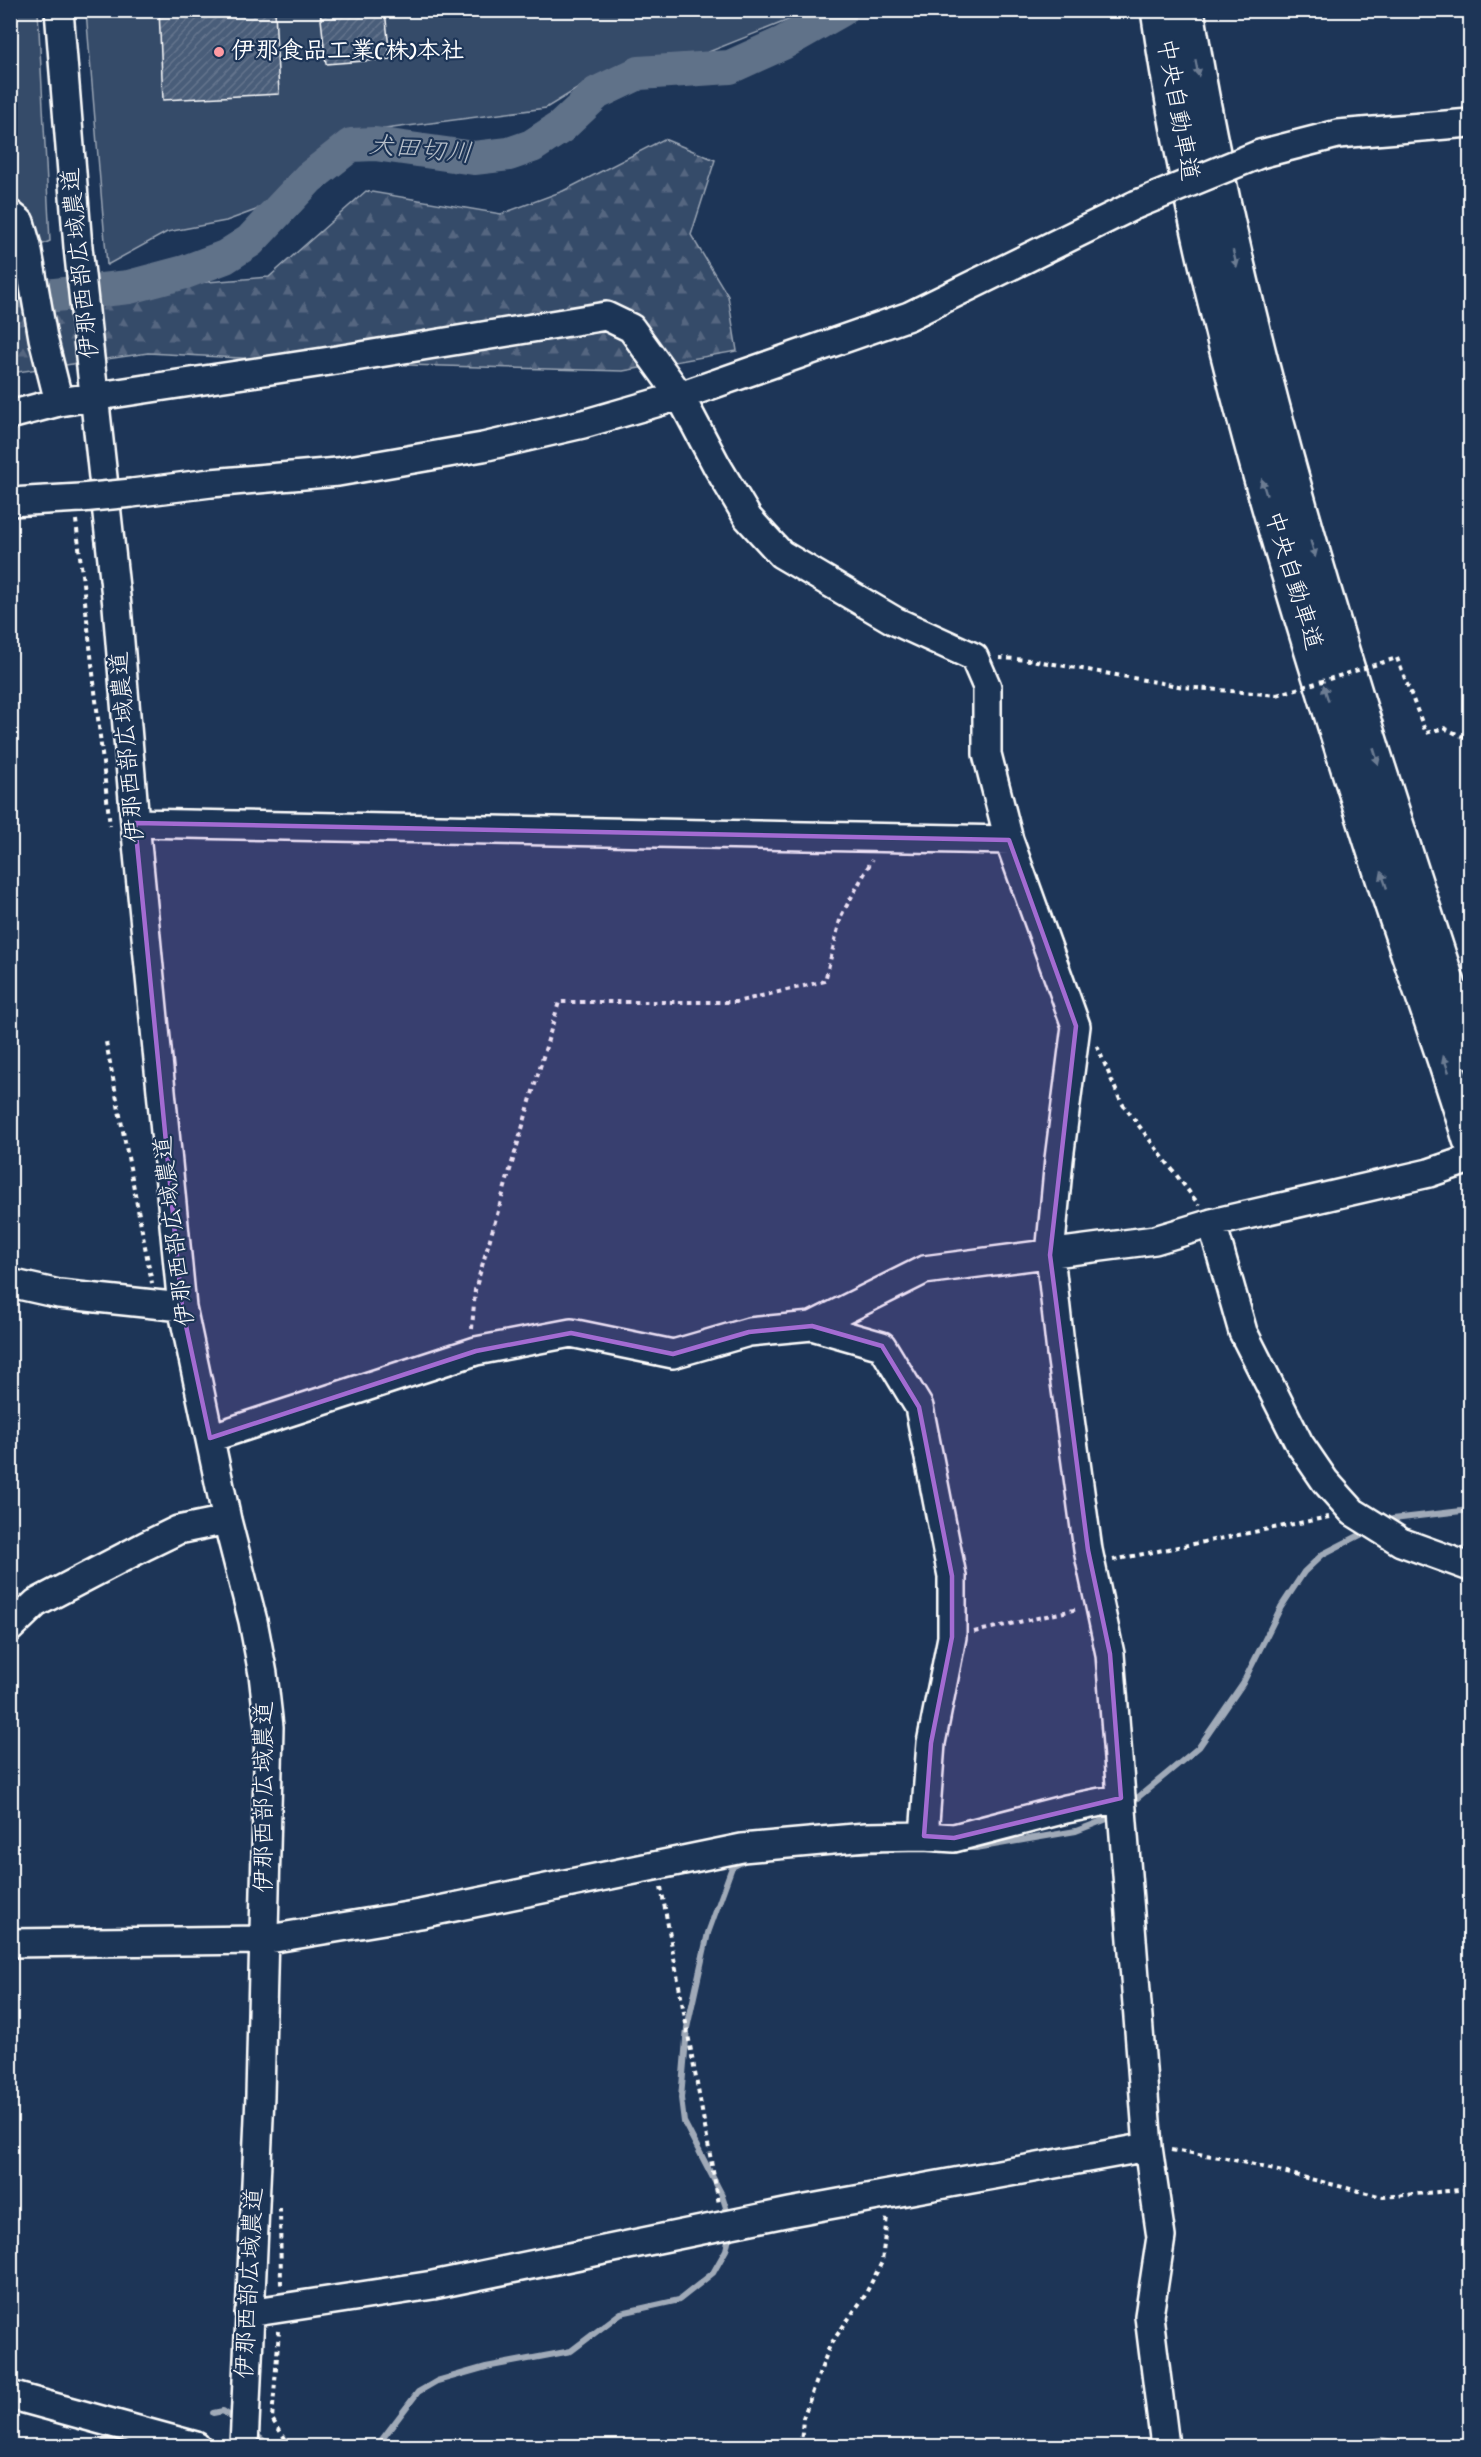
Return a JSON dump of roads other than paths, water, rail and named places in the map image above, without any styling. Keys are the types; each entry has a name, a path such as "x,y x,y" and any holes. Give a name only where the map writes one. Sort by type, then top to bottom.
{"highway":[{"name":"中央自動車道","path":"1158,10 1199,230 1242,415 1378,861 1470,1140"},
{"name":"中央自動車道","path":"1187,10 1227,226 1272,409 1401,838 1470,1051"}],"street":[{"name":"伊那西部広域農道","path":"59,10 78,247 117,606 123,828 169,1306 210,1438 227,1520 253,1622 263,1674 269,1726 260,2096 244,2445"},
{"path":"10,502 132,493 211,483 338,472 483,447 583,424 680,396 909,316 1135,205 1260,154 1338,134 1470,123"},
{"path":"10,214 20,222 27,246 43,338 59,402"},
{"path":"10,415 59,402 606,316 632,328 680,396 748,518 781,554 895,621 974,657 987,687 987,754 1009,840 1076,1026 1059,1159 1050,1255 1061,1353 1091,1564 1110,1654 1148,2147 1161,2237 1149,2316 1165,2446"},
{"path":"123,828 1009,840"},
{"path":"210,1438 470,1353 571,1333 673,1354 749,1332 812,1326 924,1270 1155,1240 1212,1223 1429,1173 1470,1159"},
{"path":"1212,1223 1243,1332 1299,1443 1325,1480 1353,1512 1401,1542 1470,1568"},
{"path":"10,1283 59,1294 169,1306"},
{"path":"812,1326 882,1346 919,1407 952,1576 952,1637 932,1743 924,1836"},
{"path":"10,1628 36,1603 145,1546 178,1530 227,1520"},
{"path":"10,1943 263,1940 420,1914 742,1848 866,1837 954,1838 1066,1809 1121,1798"},
{"path":"249,2313 433,2285 723,2226 1148,2147"},
{"path":"10,2395 196,2446"}],"waterway":[{"name":"犬田切川","path":"10,289 46,296 129,287 185,272 225,257 250,241 309,178 351,145 375,144 474,158 509,154 532,146 561,127 597,93 639,73 730,67 783,43 841,10"},
{"path":"1385,1523 1393,1519 1470,1510"},
{"path":"1130,1804 1199,1747 1243,1683 1281,1607 1304,1572 1323,1554 1368,1531"},
{"path":"962,1848 976,1848 1076,1831 1115,1816"},
{"path":"857,1851 880,1850"},
{"path":"729,2217 722,2195 684,2122 681,2098 687,2028 708,1933 732,1867 748,1859"},
{"path":"377,2446 418,2392 437,2381 486,2367 571,2351 621,2313 679,2300 713,2273 726,2250 730,2233"},
{"path":"213,2413 223,2411 238,2422"},
{"path":"251,2432 264,2441 280,2446"},
{"path":"102,2446 106,2438 134,2446"},
{"path":"1342,2446 1381,2440 1420,2446"}],"place":[{"name":"伊那食品工業(株)本社","path":"219,52"}]}
